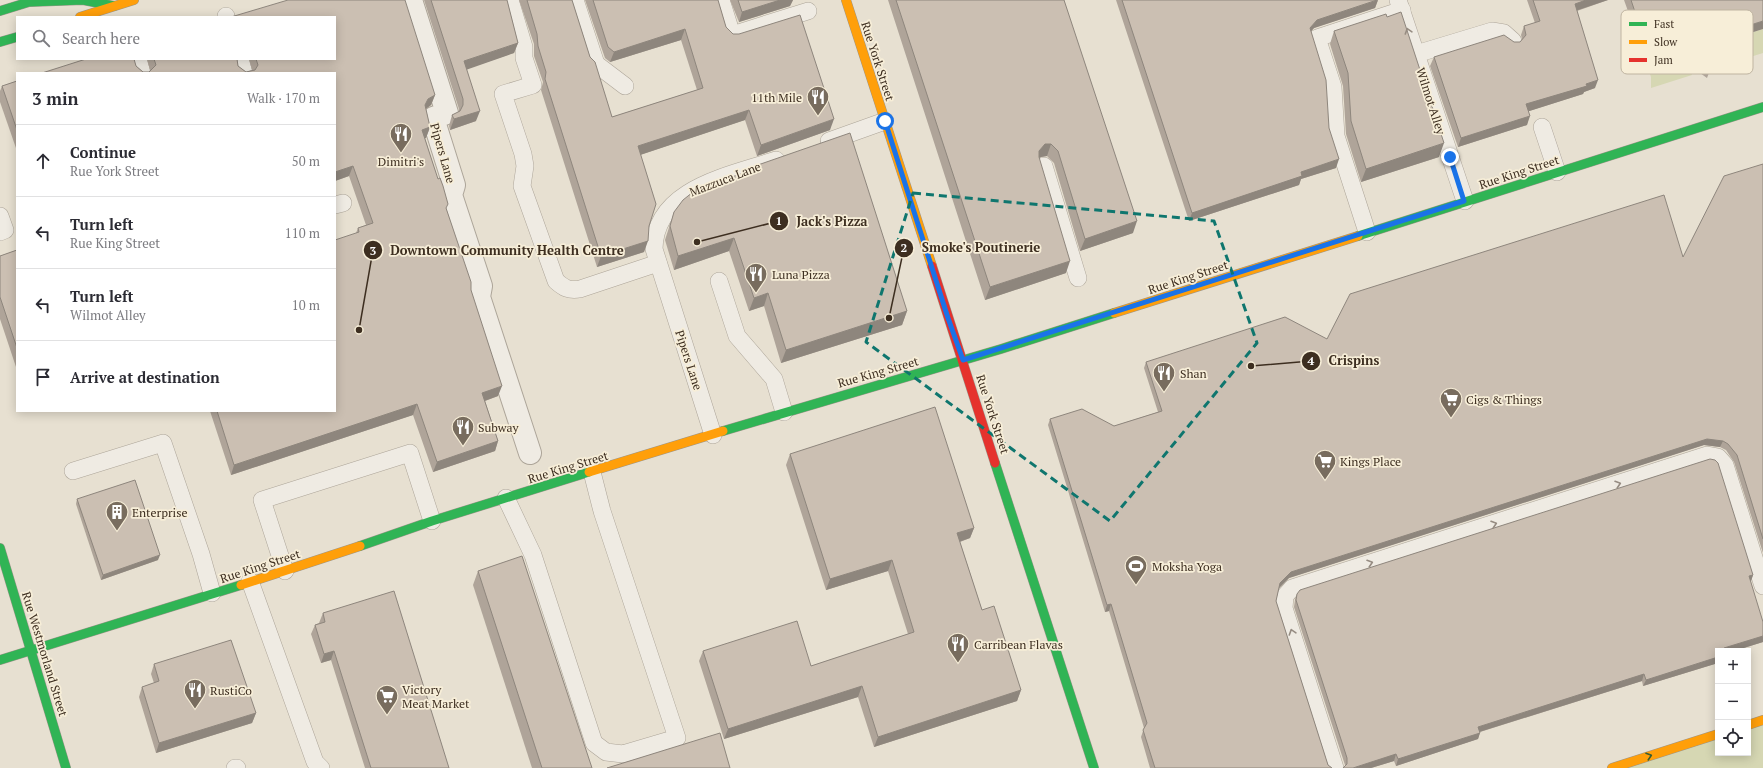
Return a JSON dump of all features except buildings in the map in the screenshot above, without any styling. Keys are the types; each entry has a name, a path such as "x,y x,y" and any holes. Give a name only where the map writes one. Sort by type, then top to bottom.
{"main road":[{"path":"0,11 29,2 83,0 113,3 134,0"},
{"name":"Rue York Street","path":"846,0 1094,768"},
{"path":"82,16 113,3"},
{"path":"0,42 16,37"},
{"name":"Rue King Street","path":"0,660 285,571 432,521 784,412 963,360 1763,107"},
{"name":"Rue Westmorland Street","path":"0,548 66,768"},
{"path":"1751,724 1763,720"},
{"path":"1612,768 1715,735"}],"street":[{"name":"Pipers Lane","path":"411,0 447,113 433,118 454,185 451,195 480,286 479,297 530,453"}],"lane":[{"path":"510,0 524,47 524,58 533,85 503,94 523,154 525,166 522,186 556,281 564,288 580,290 658,263"},
{"path":"574,0 596,64 625,86"},
{"path":"721,0 732,35 808,12"},
{"path":"1367,232 1336,136 1333,87 1317,38 1400,5"},
{"name":"Wilmot Alley","path":"1400,5 1464,201"},
{"path":"1416,54 1492,31 1504,33 1513,41"},
{"path":"138,60 142,72"},
{"path":"240,60 244,72"},
{"path":"811,148 885,121"},
{"path":"1542,127 1557,172"},
{"name":"Mazzuca Lane","path":"658,263 654,250 654,236 658,225 668,209 682,196 695,188 789,155"},
{"path":"1044,166 1078,278"},
{"path":"0,216 5,230 0,232"},
{"name":"Pipers Lane","path":"658,263 713,435"},
{"path":"719,281 737,336 774,379 784,412"},
{"path":"73,471 163,443 201,554 212,593"},
{"path":"285,571 262,500 410,454 432,521"},
{"path":"1335,768 1284,608 1285,596 1292,588 1707,455 1718,457 1725,465 1763,586"},
{"path":"506,498 533,555 594,743 606,752 623,754 677,738 602,512 592,472"},
{"path":"250,581 315,762 321,768"}],"highlighted area":[{"path":"913,193 1214,221 1257,343 1110,521 866,342"}],"green space":[{"path":"1763,29 1763,53 1753,56 1753,32"},
{"path":"1650,74 1692,75 1651,88"},
{"path":"1763,720 1763,768 1612,768 1715,736 1715,756 1751,756 1751,724"}],"traffic: fast":[{"path":"0,11 29,2 83,0 114,6"},
{"path":"0,42 16,37"},
{"path":"1358,236 1763,107"},
{"path":"723,431 1001,349 1114,313"},
{"path":"995,463 1094,768"},
{"path":"360,546 432,521 589,472"},
{"path":"0,548 66,768"},
{"path":"0,660 241,585"}],"traffic: slow":[{"path":"83,16 134,0"},
{"path":"846,0 932,266"},
{"path":"1114,313 1358,236"},
{"path":"589,472 723,431"},
{"path":"241,585 360,546"},
{"path":"1751,724 1763,720"},
{"path":"1612,768 1715,735"}],"traffic: jam":[{"path":"932,266 995,463"}],"place":[{"name":"11th Mile","path":"818,116"},
{"name":"Dimitri's","path":"401,154"},
{"name":"Jack's Pizza","path":"697,242"},
{"name":"Luna Pizza","path":"756,294"},
{"name":"Smoke's Poutinerie","path":"889,318"},
{"name":"Downtown Community Health Centre","path":"359,330"},
{"name":"Crispins","path":"1251,366"},
{"name":"Shan","path":"1164,392"},
{"name":"Cigs & Things","path":"1451,418"},
{"name":"Subway","path":"463,446"},
{"name":"Kings Place","path":"1325,480"},
{"name":"Enterprise","path":"117,532"},
{"name":"Moksha Yoga","path":"1136,586"},
{"name":"Carribean Flavas","path":"958,664"},
{"name":"RustiCo","path":"195,710"},
{"name":"Victory Meat Market","path":"387,716"}],"route":[{"path":"885,121 948,318 963,360 1464,201 1450,157"}]}
